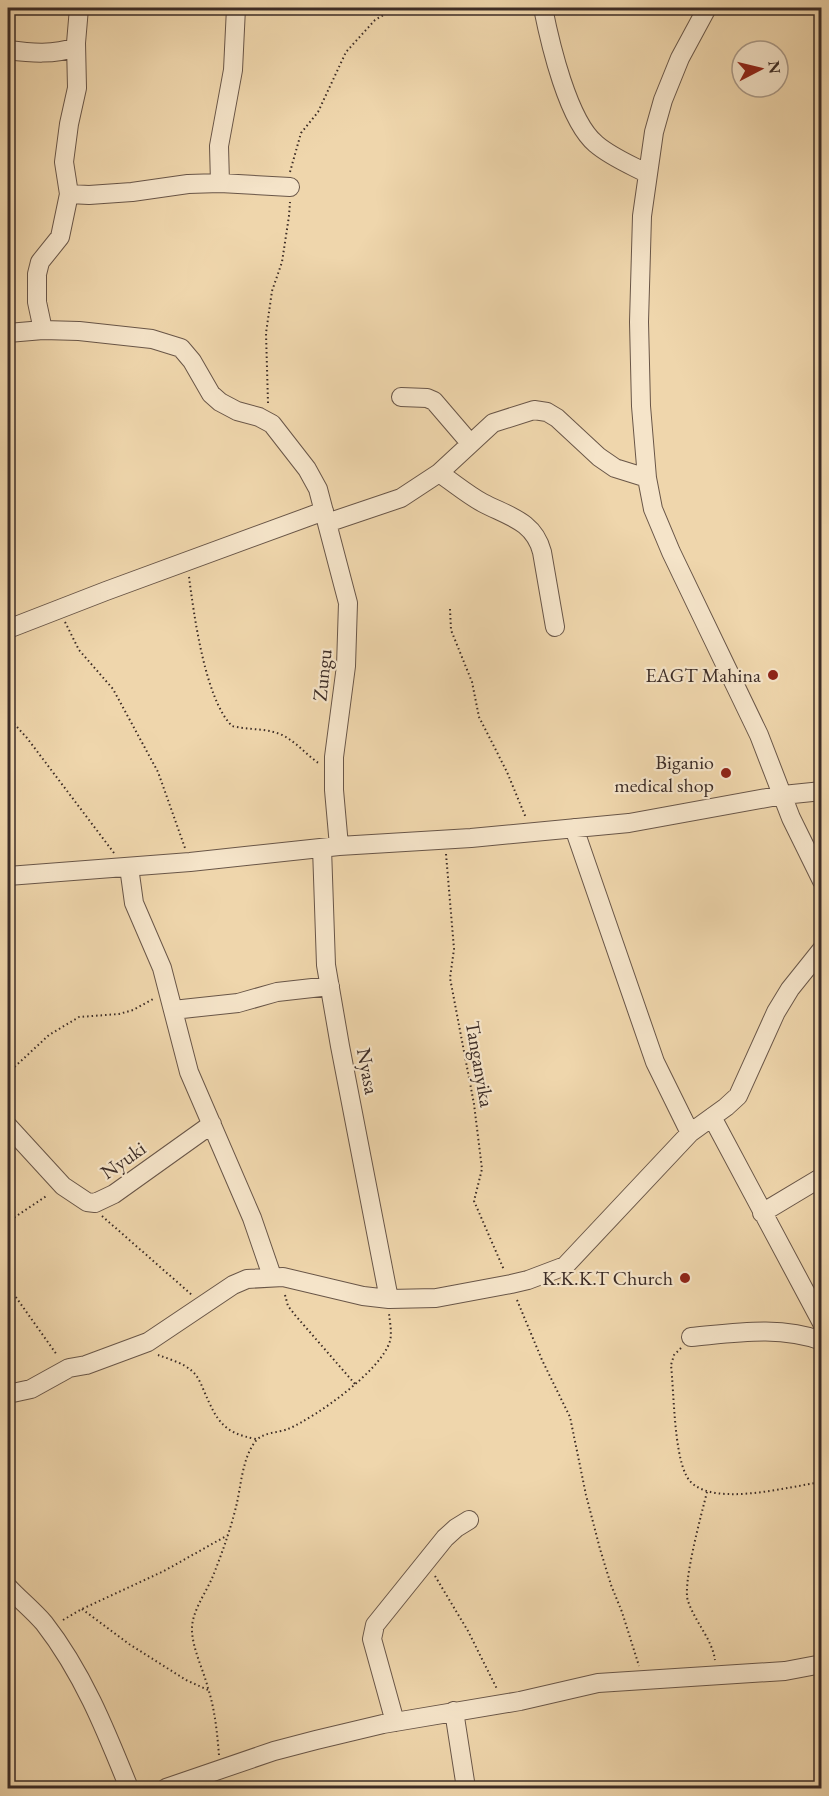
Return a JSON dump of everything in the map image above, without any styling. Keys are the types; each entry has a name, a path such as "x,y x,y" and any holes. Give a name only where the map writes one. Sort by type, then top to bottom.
{"street":[{"path":"43,330 37,302 37,274 40,262 60,237 69,194 64,162 77,88 76,47 79,8"},
{"path":"220,183 219,146 233,70 236,8"},
{"path":"543,8 555,60 583,131 605,151 648,174"},
{"path":"707,8 680,58 663,100 654,132 642,216 639,322 641,406 647,478 653,509 671,552 759,735 791,818 822,881"},
{"path":"8,50 50,53 76,47"},
{"path":"69,194 132,192 175,185 220,183 290,187"},
{"path":"8,333 43,330 79,331 167,342 181,348 192,361 211,394 220,402 272,424"},
{"path":"401,397 427,398 434,401 470,443"},
{"path":"8,629 187,562 326,517 401,498 440,473 493,423 534,410 547,412 557,418 599,457 615,468 647,478"},
{"name":"Zungu","path":"272,424 318,489 348,603 346,666 334,757 331,847"},
{"path":"440,473 481,502 519,520 533,531 539,540 542,552 555,627"},
{"path":"8,876 629,823 783,795 822,791"},
{"path":"574,828 655,1062 690,1133"},
{"name":"Nyasa","path":"331,847 326,954 330,986 389,1299"},
{"path":"126,867 134,903 154,948 189,1072 278,1277"},
{"path":"8,1394 31,1389 69,1368 86,1365 139,1346 164,1332 233,1285 247,1279 278,1277 363,1296 389,1299 436,1298 528,1280 565,1266 690,1133 738,1096 776,1012 790,989 822,949"},
{"path":"170,1001 238,1003 277,992 330,986"},
{"path":"712,1117 822,1323"},
{"name":"Nyuki","path":"8,1126 63,1185 87,1202 102,1201 114,1194 212,1124"},
{"path":"762,1213 822,1177"},
{"path":"691,1337 766,1331 796,1334 822,1341"},
{"path":"395,1722 372,1633 375,1625 425,1561 456,1528 469,1520"},
{"path":"8,1587 56,1640 93,1703 129,1788"},
{"path":"166,1788 274,1751 395,1722 505,1703 598,1683 785,1671 822,1664"},
{"path":"454,1712 466,1788"}],"path":[{"path":"272,424 267,398 266,333 272,291 282,262 290,216 290,173 301,133 318,112 346,52 375,20 396,8"},
{"path":"187,562 198,634 213,691 226,720 232,726 250,727 281,734 313,759 334,771"},
{"path":"450,609 451,630 472,682 479,717 511,781 531,832"},
{"path":"59,610 79,650 113,688 158,772 190,862"},
{"path":"8,717 27,738 126,867"},
{"name":"Tanganyika","path":"445,840 454,949 450,978 474,1104 482,1169 474,1201 542,1360 570,1417 586,1496 600,1549 643,1680"},
{"path":"8,1073 49,1035 79,1017 119,1014 170,1001"},
{"path":"8,1224 15,1216 63,1185"},
{"path":"87,1202 204,1305"},
{"path":"278,1277 288,1306 355,1384"},
{"path":"8,1286 55,1353 69,1368"},
{"path":"139,1346 192,1371 199,1379 221,1424 229,1431 256,1439 287,1430 314,1416 333,1404 355,1384 390,1342 389,1299"},
{"path":"691,1337 674,1355 671,1365 679,1447 686,1475 696,1487 707,1492 753,1493 822,1482"},
{"path":"220,1770 216,1722 195,1645 192,1623 228,1535 244,1469 256,1439"},
{"path":"707,1492 686,1596 711,1645 718,1676"},
{"path":"56,1640 63,1621 82,1609 164,1571 228,1535"},
{"path":"425,1561 468,1631 505,1703"},
{"path":"82,1609 129,1644 186,1680 209,1691"}],"place":[{"name":"EAGT Mahina","path":"773,675"},
{"name":"Biganio medical shop","path":"726,773"},
{"name":"K.K.K.T Church","path":"685,1278"}]}
